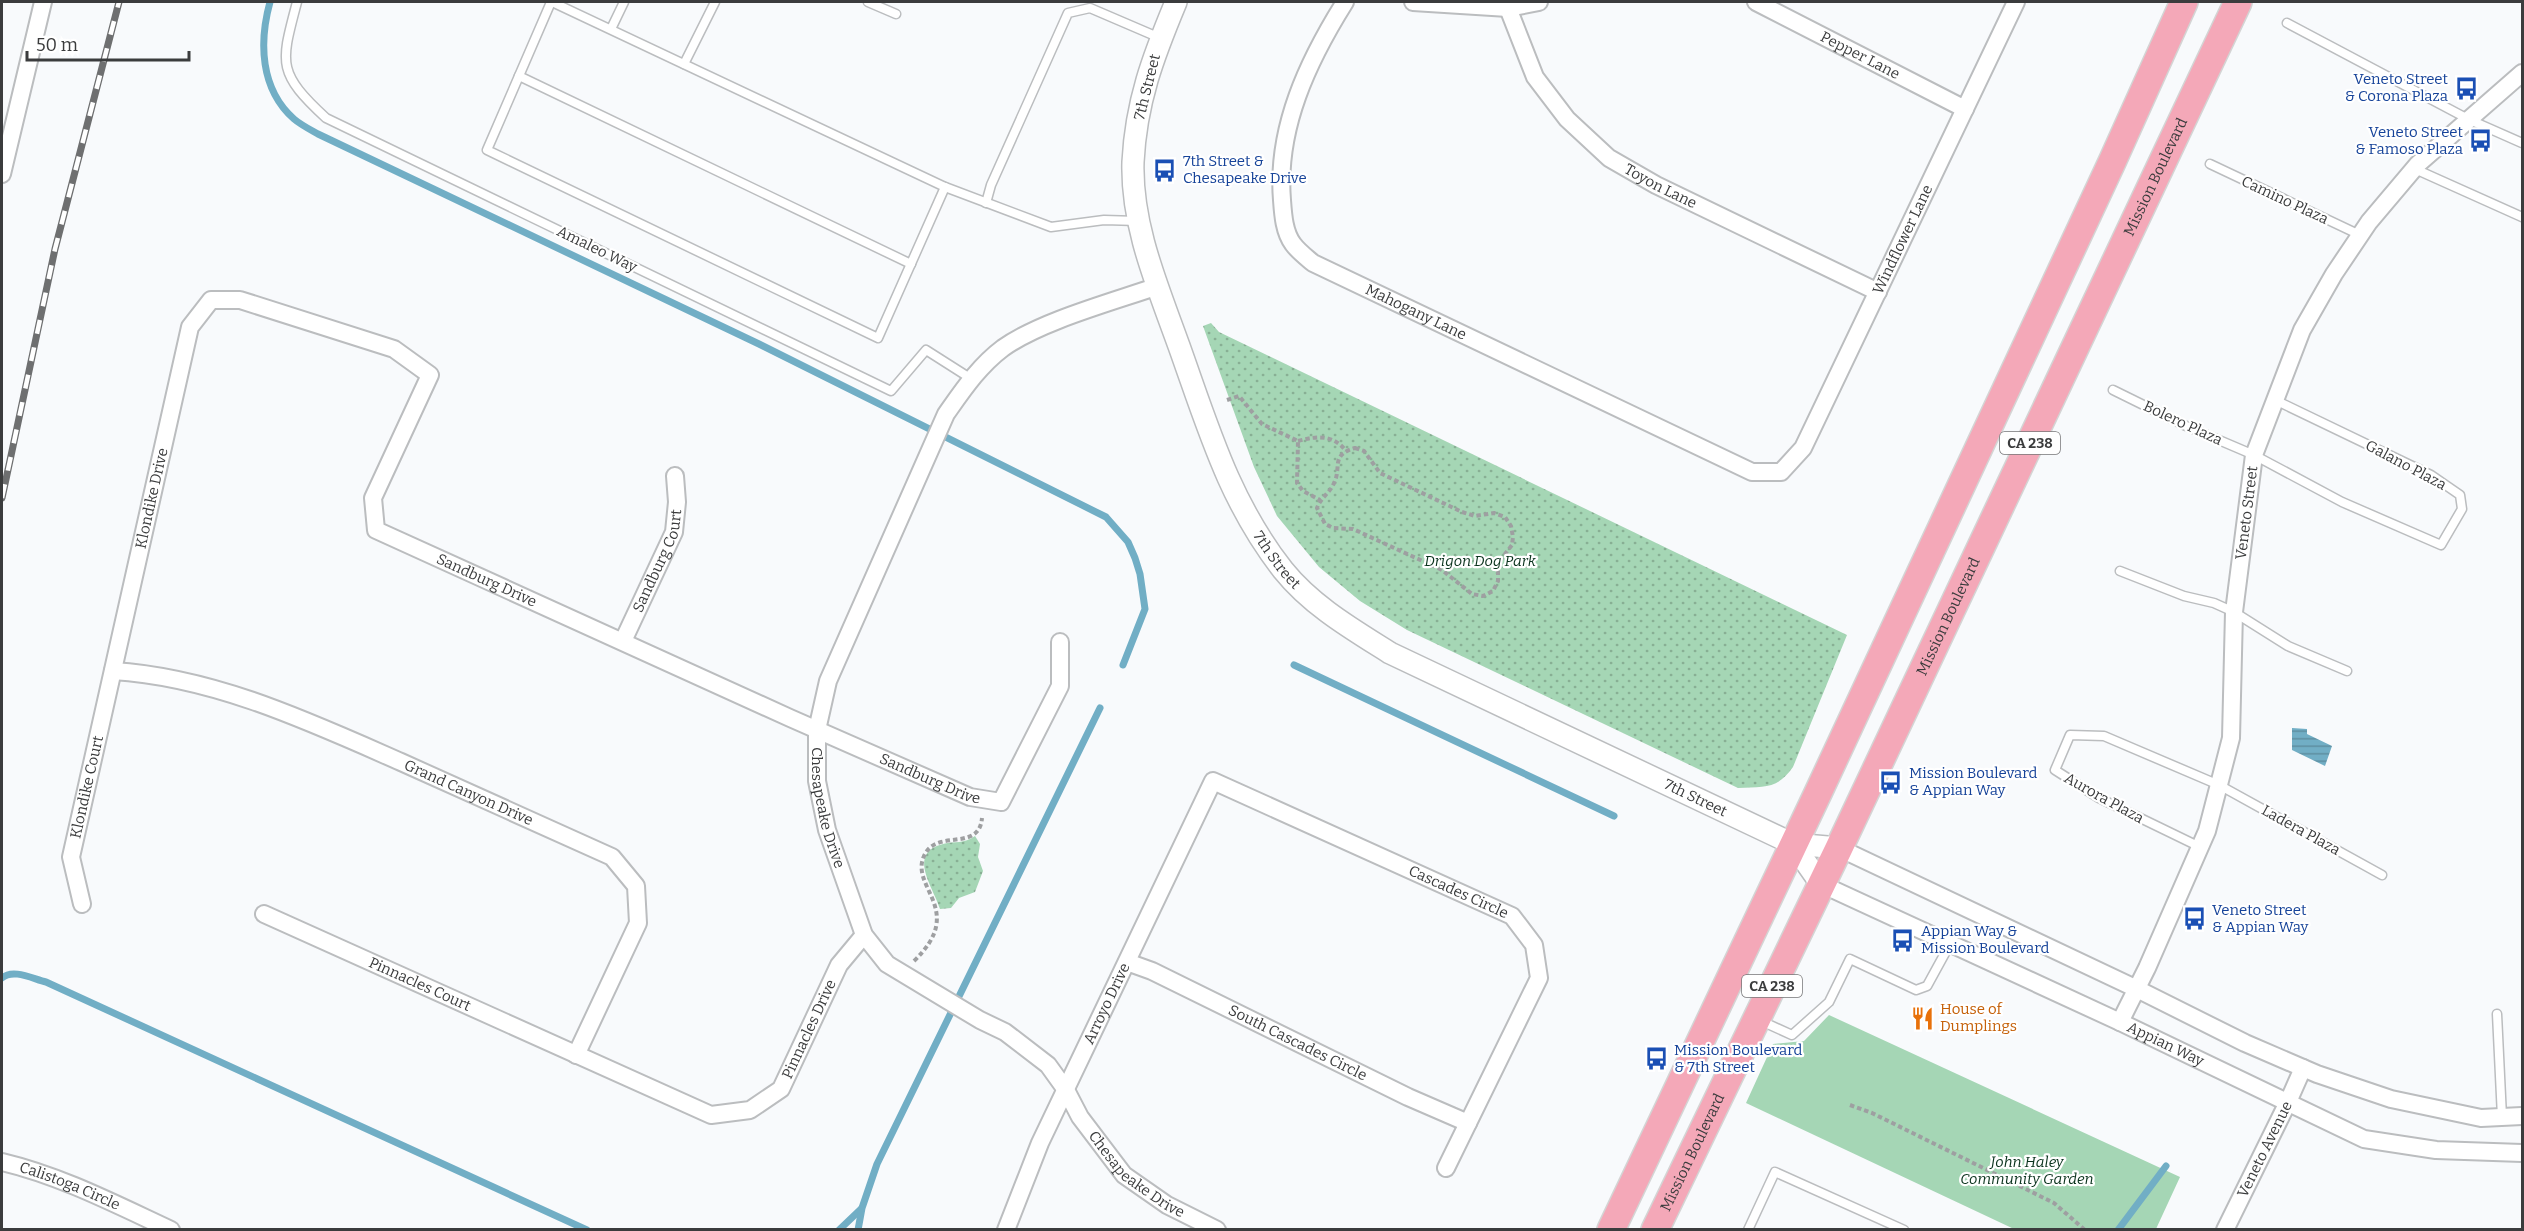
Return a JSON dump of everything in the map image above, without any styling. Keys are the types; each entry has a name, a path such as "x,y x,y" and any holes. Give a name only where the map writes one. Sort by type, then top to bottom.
{"main road":[{"name":"CA 238","path":"1611,1230 2112,162 2184,2"},
{"name":"Mission Boulevard","path":"1655,1230 1839,848 2238,2"}],"street":[{"path":"2,174 44,2"},
{"name":"7th Street","path":"1176,2 1151,61 1139,106 1133,164 1138,221 1158,286 1221,465 1255,531 1285,573 1334,618 1390,653 1792,844 1839,848"},
{"name":"Mahogany Lane","path":"1345,2 1329,28 1295,101 1284,139 1280,177 1283,220 1292,244 1313,263 1752,472 1782,472"},
{"path":"1413,2 1508,8 1539,2"},
{"name":"Pepper Lane","path":"1756,2 1965,109"},
{"name":"Windflower Lane","path":"1782,472 1803,448 2016,2"},
{"name":"Toyon Lane","path":"1508,8 1535,77 1567,119 1609,158 1656,185 1878,292"},
{"name":"Veneto Street","path":"2120,1022 2207,831 2231,738 2234,612 2254,455 2302,330 2334,274 2360,235 2415,169 2523,74"},
{"name":"Chesapeake Drive","path":"1158,286 1038,329 1003,348 970,378 946,414 828,681 817,730 817,781 827,830 864,935 887,964 936,995 1005,1032 1047,1065 1066,1090 1080,1117 1124,1175 1167,1205 1217,1230"},
{"name":"Sandburg Drive","path":"190,327 211,300 240,300 394,349 430,375 373,498 376,530 423,554 970,797 1001,801 1060,686 1060,642"},
{"name":"Klondike Drive","path":"113,671 190,327"},
{"name":"Sandburg Court","path":"623,641 674,531 677,502 675,476"},
{"name":"Klondike Court","path":"82,904 71,857 113,671"},
{"name":"Grand Canyon Drive","path":"113,671 137,672 217,690 303,719 612,857 636,886 638,923 576,1055"},
{"name":"Arroyo Drive","path":"1006,1230 1040,1143 1213,781"},
{"name":"Cascades Circle","path":"1213,781 1512,916 1534,945 1539,978 1446,1168"},
{"name":"7th Street","path":"1792,844 1821,884"},
{"path":"1839,848 2137,989 2245,1043 2303,1068 2391,1099 2481,1119 2523,1116"},
{"name":"Appian Way","path":"1821,884 2120,1022 2364,1139 2436,1150 2523,1154"},
{"name":"Pinnacles Court","path":"264,914 576,1055"},
{"name":"Pinnacles Drive","path":"576,1055 711,1115 750,1110 780,1089 839,965 864,935"},
{"name":"South Cascades Circle","path":"1127,962 1152,971 1408,1097 1468,1123"},
{"name":"Veneto Avenue","path":"2224,1230 2303,1068"},
{"name":"Calistoga Circle","path":"2,1162 62,1180 171,1230"}],"lane":[{"name":"Amaleo Way","path":"297,2 284,49 286,67 302,96 326,118 891,391 926,350 970,378"},
{"path":"945,187 878,338 487,150 552,2 945,187 986,203 1051,227 1104,220 1138,221"},
{"path":"611,29 624,2"},
{"path":"684,64 715,2"},
{"path":"868,2 896,14"},
{"path":"986,203 991,185 1068,13 1090,9 1161,38"},
{"path":"2287,23 2470,120 2523,143"},
{"path":"519,76 911,264"},
{"name":"Camino Plaza","path":"2210,164 2360,235"},
{"path":"2415,169 2523,217"},
{"name":"Bolero Plaza","path":"2113,390 2186,426 2254,455"},
{"name":"Galano Plaza","path":"2254,455 2342,502 2441,545 2462,509 2460,495 2431,475 2275,400"},
{"path":"2120,571 2184,596 2214,603 2234,612 2288,646 2347,671"},
{"name":"Aurora Plaza","path":"2200,848 2098,798 2055,770 2070,735 2104,736 2219,785"},
{"name":"Ladera Plaza","path":"2219,785 2382,875"},
{"path":"1756,1019 1792,1035 1829,1002 1850,959 1916,990 1927,986 1950,944"},
{"path":"2497,1014 2502,1118"},
{"path":"1748,1230 1775,1172 1904,1230"}],"path":[{"path":"1227,400 1239,396 1262,424 1298,441 1311,437 1332,438 1346,451"},
{"path":"1298,441 1297,483 1303,491 1320,500"},
{"path":"1355,448 1364,451 1380,473 1462,512 1475,516 1494,513 1505,517 1513,537 1512,545 1498,563 1498,581 1493,591 1483,596 1472,594 1442,570 1353,529 1333,528 1325,524 1317,508 1320,500 1335,483 1338,459 1346,451 1355,448"},
{"path":"901,973 927,947 935,933 936,906 921,872 926,853 941,841 960,841 975,834 980,828 983,799"},
{"path":"1850,1105 1872,1113 2054,1203 2085,1230"}],"green space":[{"name":"Drigon Dog Park","path":"1211,323 1219,332 1847,635 1793,767 1775,783 1763,787 1738,788 1407,630 1360,601 1319,567 1277,516 1254,467 1203,326"},
{"path":"975,836 980,844 978,857 983,871 975,892 959,898 951,908 940,909 925,872 926,855 943,844 971,839"},
{"name":"John Haley Community Garden","path":"1829,1015 2180,1177 2156,1229 2014,1229 1746,1103 1773,1044 1804,1041"}],"water":[{"path":"2292,728 2307,729 2307,734 2332,746 2325,766 2292,750"}],"waterway":[{"path":"270,2 264,33 265,64 269,79 274,94 283,107 303,125 759,344 1106,517 1128,542 1135,558 1140,574 1145,609 1123,665"},
{"path":"1294,665 1614,816"},
{"path":"858,1230 862,1208 877,1164 1100,708"},
{"path":"2,978 17,974 46,982 587,1230"},
{"path":"2118,1230 2166,1166"},
{"path":"839,1230 861,1209"}],"railway":[{"path":"2,498 55,249 119,2"}],"place":[{"name":"Veneto Street & Corona Plaza","path":"2466,88"},
{"name":"Veneto Street & Famoso Plaza","path":"2481,141"},
{"name":"7th Street & Chesapeake Drive","path":"1165,170"},
{"name":"Mission Boulevard & Appian Way","path":"1891,782"},
{"name":"Veneto Street & Appian Way","path":"2194,919"},
{"name":"Appian Way & Mission Boulevard","path":"1903,940"},
{"name":"House of Dumplings","path":"1922,1018"},
{"name":"Mission Boulevard & 7th Street","path":"1656,1059"}]}
